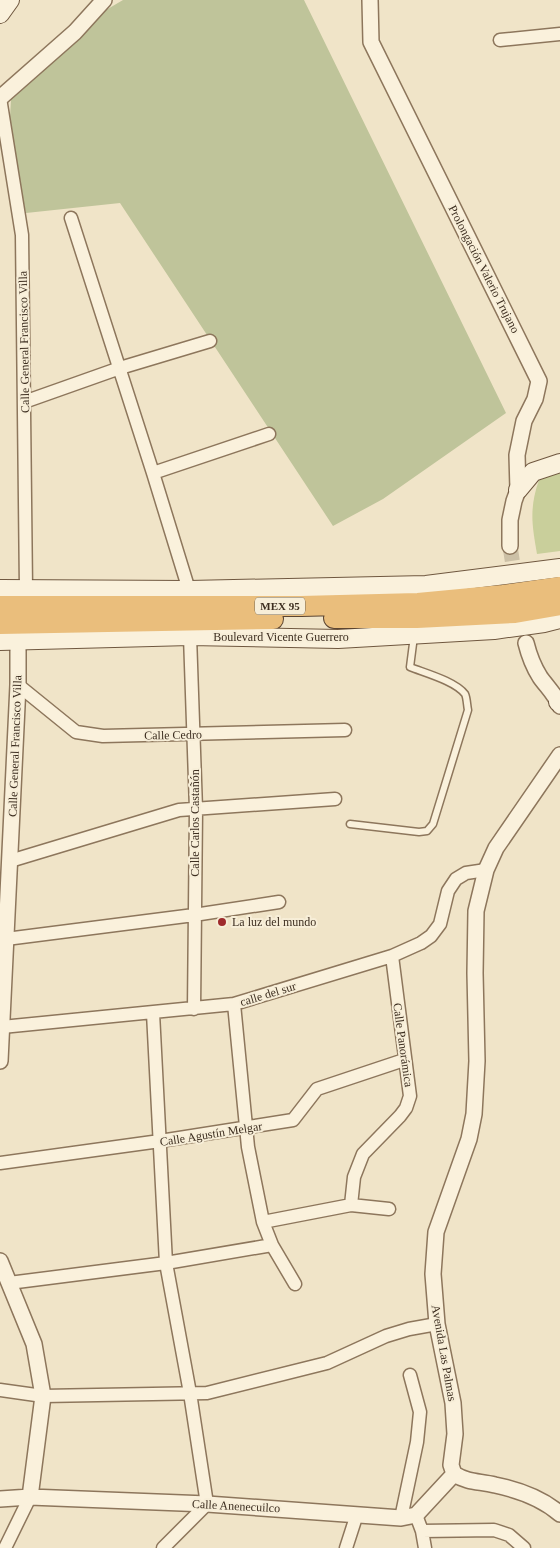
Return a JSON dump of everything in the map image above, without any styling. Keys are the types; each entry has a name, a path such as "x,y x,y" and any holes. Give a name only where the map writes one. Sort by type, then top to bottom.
{"highway":[{"name":"MEX 95","path":"0,606 301,606 408,603 503,595 560,587"},
{"name":"Boulevard Vicente Guerrero","path":"0,624 417,618 514,613 560,605"}],"main road":[{"path":"0,14 10,0"},
{"path":"518,490 533,472 560,463"},
{"path":"0,589 189,590 426,585 560,568"},
{"name":"Boulevard Vicente Guerrero","path":"0,641 190,636 338,639 494,630 560,619"}],"street":[{"name":"Prolongación Valerio Trujano","path":"370,0 371,42 539,381 535,398 524,422 517,455 518,490 510,520 510,546"},
{"path":"0,98 75,32 97,3"},
{"path":"500,40 560,34"},
{"name":"Calle General Francisco Villa","path":"0,98 22,234 26,589"},
{"path":"71,218 189,590"},
{"path":"24,402 120,368 210,341"},
{"path":"153,473 269,434"},
{"name":"Calle Carlos Castañón","path":"190,636 196,809 194,1009"},
{"name":"Calle General Francisco Villa","path":"0,1061 6,939 7,853 18,685 18,641"},
{"path":"526,643 531,660 540,677 552,691 559,704"},
{"name":"Calle Cedro","path":"18,685 76,732 103,736 345,730"},
{"path":"486,870 496,848 515,818 560,755"},
{"path":"7,853 179,810 335,799"},
{"name":"calle del sur","path":"2,1028 234,1004 392,956 431,936 440,924 448,891 456,879 466,873 486,870"},
{"name":"Avenida Las Palmas","path":"454,1474 451,1465 455,1434 453,1403 437,1324 433,1274 436,1232 469,1139 474,1114 477,1061 476,911 486,870"},
{"path":"6,939 279,902"},
{"name":"Calle Panorámica","path":"351,1206 354,1177 363,1154 406,1108 410,1096 392,956"},
{"path":"234,1004 248,1147 263,1222 272,1245 296,1284"},
{"path":"154,1013 166,1263 190,1393 207,1504 163,1548"},
{"name":"Calle Agustín Melgar","path":"0,1163 160,1142 293,1120 317,1089 404,1060"},
{"path":"263,1222 351,1206 388,1209"},
{"path":"9,1283 166,1263 272,1245"},
{"path":"0,1261 34,1344 43,1396 30,1497 5,1548"},
{"path":"0,1390 43,1396 207,1393 327,1363 386,1336 437,1324"},
{"path":"410,1375 420,1412 408,1516 422,1531 425,1548"},
{"path":"408,1516 454,1474 465,1481 493,1484 526,1494 550,1505 560,1514"},
{"name":"Calle Anenecuilco","path":"0,1499 30,1497 207,1504 408,1516"},
{"path":"346,1548 357,1514"},
{"path":"422,1531 494,1530 509,1535 524,1548"}],"lane":[{"path":"350,824 418,832 427,831 433,824 468,710 466,695 456,687 440,678 410,667 414,635"}],"green space":[{"path":"123,0 304,0 506,413 383,499 333,526 120,203 26,213 9,135 11,99 106,10"},
{"path":"560,470 560,551 537,554 532,517 536,490 539,480"}],"tunnel":[{"path":"510,546 516,585"}],"place":[{"name":"La luz del mundo","path":"222,922"}]}
